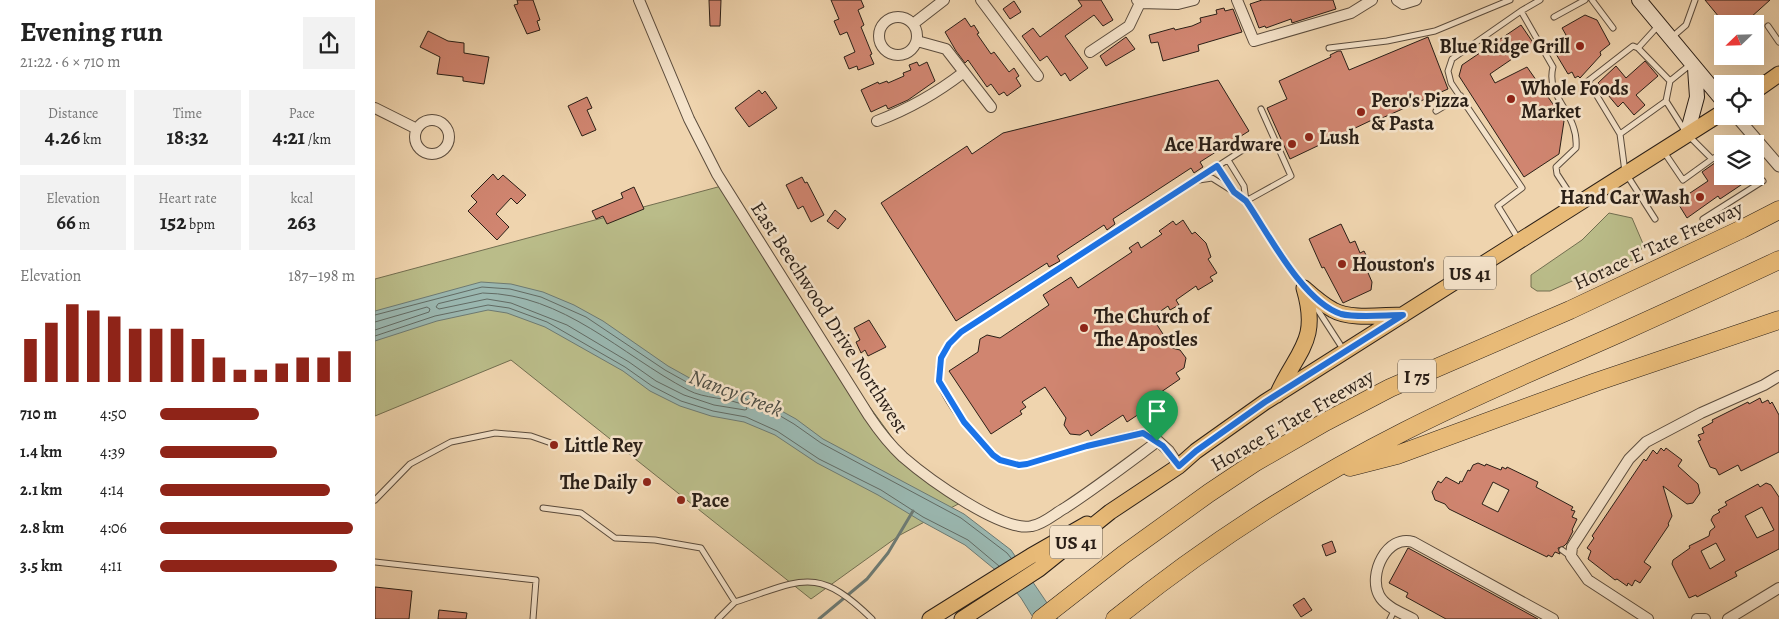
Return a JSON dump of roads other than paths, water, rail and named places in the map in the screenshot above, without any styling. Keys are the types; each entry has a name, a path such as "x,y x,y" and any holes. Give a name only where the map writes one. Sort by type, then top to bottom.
{"highway":[{"name":"Horace E Tate Freeway","path":"1041,619 1209,493 1254,463 1325,422 1390,388 1570,310 1779,210"},
{"name":"I 75","path":"1115,619 1151,589 1244,524 1332,470 1476,396 1779,260"},
{"path":"1332,470 1368,464 1397,455 1596,382 1779,320"}],"main road":[{"path":"1639,0 1714,90"},
{"path":"1687,134 1697,97 1694,65"},
{"path":"1764,84 1779,74"},
{"name":"US 41","path":"930,619 1031,556 1110,512 1179,466 1196,451 1277,395 1625,172 1714,118"},
{"path":"1304,288 1341,314 1352,316 1403,315"},
{"path":"1277,395 1286,374 1307,340 1310,318 1309,304 1304,288"},
{"name":"US 41","path":"962,619 1039,569 1110,512"}],"street":[{"name":"East Beechwood Drive Northwest","path":"639,0 689,119 717,174 869,416 902,457 985,514 1013,526 1023,527 1033,526 1051,517 1157,441"},
{"path":"913,24 944,0"},
{"path":"981,0 1037,76"},
{"path":"1090,52 1129,26 1139,1 1178,4 1194,0"},
{"path":"1237,0 1254,41 1351,13 1372,0"},
{"path":"1397,0 1403,4 1416,0"},
{"path":"904,18 913,24 917,33 917,41 911,52 896,56 887,53 879,40 882,25 889,19 904,18"},
{"path":"917,41 946,49 991,107"},
{"path":"877,121 901,112 937,92 964,72"},
{"path":"375,108 417,129"},
{"path":"1744,125 1779,166"},
{"path":"1648,619 1588,580 1566,553 1572,547 1629,459 1646,442 1701,413 1764,385 1779,376"},
{"path":"1157,441 1169,451 1179,466"},
{"path":"1413,619 1386,604 1379,595 1375,574 1391,546 1402,540 1413,542 1553,619"},
{"path":"1728,619 1779,588"},
{"path":"1697,619 1705,619"}],"lane":[{"path":"1329,48 1387,41 1435,31 1510,0"},
{"path":"1519,241 1498,206 1522,188 1451,83 1448,71 1452,59 1540,0"},
{"path":"1555,17 1585,0"},
{"path":"1593,0 1613,28"},
{"path":"1671,38 1686,26 1695,0"},
{"path":"1521,11 1553,66 1551,75 1552,86 1571,118 1576,132 1575,148 1556,166 1557,174 1576,204"},
{"path":"1638,48 1659,25"},
{"path":"1768,26 1779,42"},
{"path":"1655,219 1625,172 1620,134 1588,81 1633,46 1638,48 1670,81"},
{"path":"1620,134 1666,101 1670,81 1694,65"},
{"path":"1436,111 1461,96"},
{"path":"1662,150 1683,180 1712,159 1687,134 1666,101"},
{"path":"1246,201 1291,176 1261,109"},
{"path":"1157,441 1143,433 1087,446 1027,464 1019,465 1000,460 993,455 961,418 939,381 941,358 949,344 961,332 1252,144"},
{"path":"1228,160 1244,186 1246,201"},
{"path":"1217,166 1234,192"},
{"path":"1194,182 1213,178 1246,201 1345,352"},
{"path":"1703,219 1757,185"},
{"path":"375,500 410,464 451,442 495,433 531,436 551,443"},
{"path":"543,508 581,513 615,538 655,540 701,548 735,602"},
{"path":"375,562 536,580 533,619"},
{"path":"718,619 735,602 784,585 810,581 843,593 872,619"},
{"path":"1390,619 1395,609"}],"water":[{"name":"Nancy Creek","path":"481,282 511,284 543,292 574,305 603,321 668,366 695,381 737,389 767,403 796,419 823,439 964,514 1011,550 1058,619 1034,619 1021,598 1004,577 965,545 878,495 817,463 775,435 744,422 711,416 680,406 650,391 623,371 545,327 507,313 488,310 437,321 375,341 375,311"}],"waterway":[{"path":"819,619 867,579 888,553 913,511"}],"place":[{"name":"Blue Ridge Grill","path":"1580,46"},
{"name":"Whole Foods Market","path":"1511,99"},
{"name":"Pero's Pizza & Pasta","path":"1361,112"},
{"name":"Lush","path":"1309,137"},
{"name":"Ace Hardware","path":"1292,144"},
{"name":"Hand Car Wash","path":"1700,197"},
{"name":"Houston's","path":"1342,264"},
{"name":"The Church of The Apostles","path":"1084,328"},
{"name":"Little Rey","path":"554,445"},
{"name":"The Daily","path":"647,482"},
{"name":"Pace","path":"681,500"}]}
